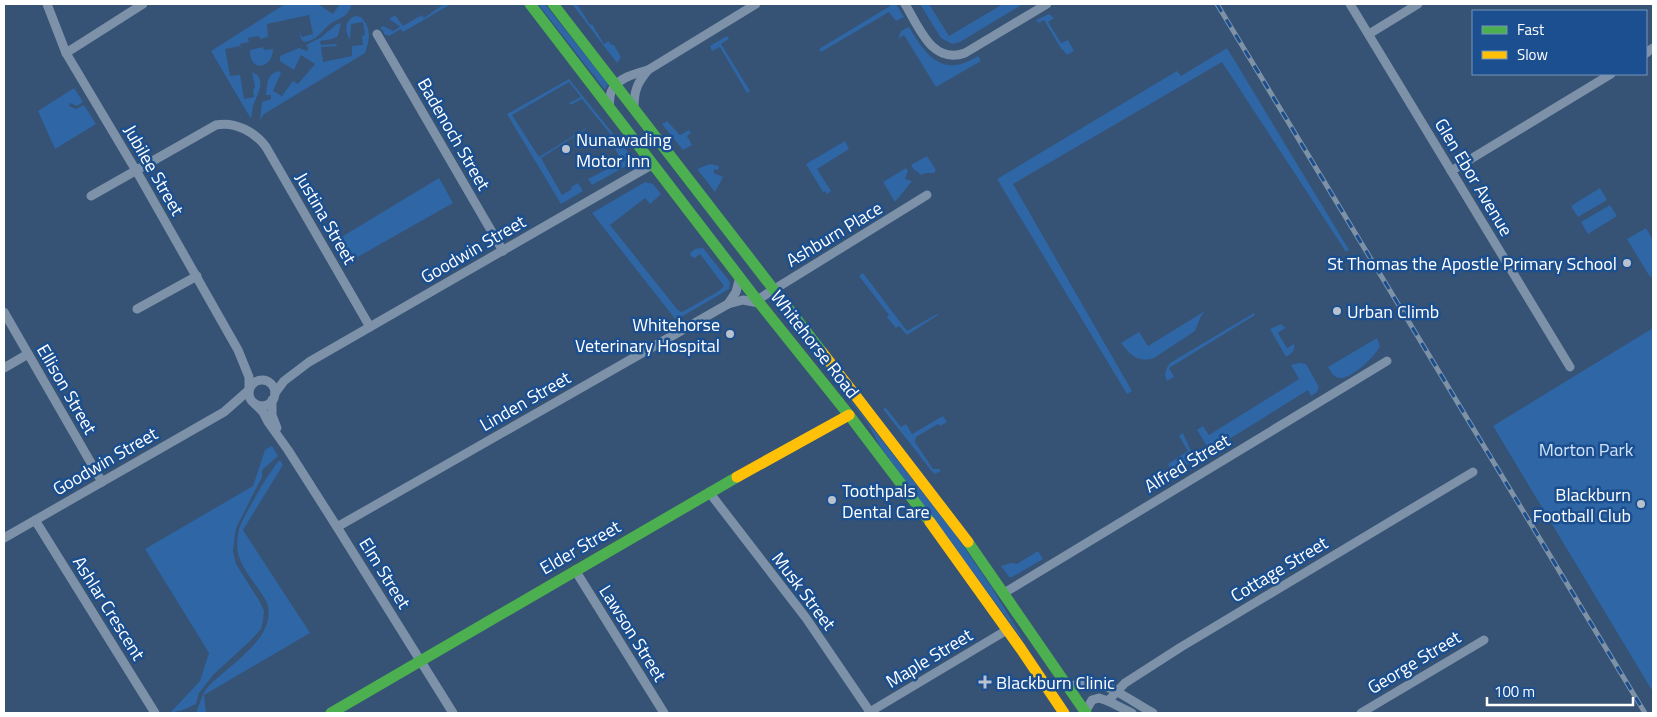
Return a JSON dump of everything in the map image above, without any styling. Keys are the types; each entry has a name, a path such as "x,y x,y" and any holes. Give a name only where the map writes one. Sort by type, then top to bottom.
{"main road":[{"name":"Whitehorse Road","path":"530,4 936,530 1021,649 1063,712"},
{"name":"Whitehorse Road","path":"553,4 958,528 1086,713"},
{"name":"Elder Street","path":"331,713 709,492 849,415"},
{"path":"1021,649 1032,651 1037,640"},
{"path":"1063,712 1061,693 1069,688"}],"street":[{"name":"Jubilee Street","path":"47,4 66,53 136,170 238,350 257,376 266,381"},
{"path":"66,53 142,4"},
{"path":"609,107 611,92 616,85 636,73 648,70 756,4"},
{"path":"905,4 931,46 939,53 956,56 966,53 1047,4"},
{"name":"Glen Ebor Avenue","path":"1350,4 1570,367"},
{"path":"1369,34 1418,4"},
{"name":"Badenoch Street","path":"377,34 503,251"},
{"path":"634,109 637,84 648,70"},
{"path":"1451,171 1609,75"},
{"name":"Justina Street","path":"136,170 216,125 225,124 249,131 258,137 266,147 370,327"},
{"name":"Goodwin Street","path":"266,381 309,362 653,164"},
{"path":"91,196 136,170"},
{"name":"Ashburn Place","path":"759,302 774,289 927,195"},
{"path":"137,309 196,276"},
{"path":"728,304 736,292 740,276"},
{"name":"Linden Street","path":"337,527 728,304 743,300 759,302"},
{"name":"Ellison Street","path":"4,312 102,482"},
{"name":"Jubilee Street","path":"238,350 249,377 249,389"},
{"path":"4,368 28,354"},
{"name":"Alfred Street","path":"1004,593 1388,361"},
{"name":"Goodwin Street","path":"274,397 284,381 309,362"},
{"path":"256,381 266,381 273,387 274,397 263,406 255,404 249,397 249,389 256,381"},
{"name":"Goodwin Street","path":"4,538 224,412 249,389"},
{"name":"Elm Street","path":"274,397 271,408 273,420 288,450"},
{"name":"Goodwin Street","path":"224,412 255,404"},
{"name":"Elm Street","path":"255,404 263,412 288,450 453,713"},
{"name":"Cottage Street","path":"1108,701 1124,682 1473,472"},
{"name":"Musk Street","path":"709,492 806,618 869,712"},
{"name":"Ashlar Crescent","path":"35,520 155,713"},
{"name":"Lawson Street","path":"575,570 664,713"},
{"name":"Maple Street","path":"869,712 1007,630"},
{"name":"George Street","path":"1361,713 1484,640"},
{"path":"1069,688 1082,682 1094,682 1153,713"},
{"path":"1086,713 1092,700 1099,698 1132,713"}],"green space":[{"path":"285,4 318,4 333,14 340,4 350,4 351,7 346,15 333,22 317,37 309,41 304,42 301,39 299,29 302,37 313,34 309,15 267,24 268,37 260,39 259,36 248,38 249,42 240,44 242,54 240,46 225,49 230,76 240,75 244,99 254,97 253,89 255,88 252,72 259,78 260,87 253,106 251,119 211,51"},
{"path":"444,4 451,4 403,32 401,29 389,36 380,29 383,26 393,31 400,27 389,19 395,15 403,26 422,15 424,18"},
{"path":"538,4 545,4 608,84 605,90"},
{"path":"572,4 577,4 604,44 609,41 610,44 614,45 621,57 617,63"},
{"path":"890,4 896,4 904,17 896,21 889,12 821,52 819,49 890,6"},
{"path":"920,4 929,4 949,36 1003,4 1023,4 960,42 952,44 941,38"},
{"path":"1049,14 1054,18 1048,22 1061,43 1068,40 1074,51 1067,55 1044,20 1038,23 1036,20"},
{"path":"355,16 361,17 367,26 369,39 365,53 264,114 260,120 262,102 271,99 271,95 266,95 268,80 274,72 278,71 281,73 273,91 282,96 293,81 298,84 315,64 301,55 294,70 280,61 280,56 299,48 307,51 306,45 320,38 337,24 341,23 338,36 320,41 321,45 335,44 338,46 321,47 323,62 352,56 352,46 363,45 362,36 365,35 363,22 351,24 350,40 346,27 351,18"},
{"path":"909,27 922,47 936,61 954,65 965,63 978,56 981,61 936,87 904,35 898,39 901,31"},
{"path":"727,36 729,39 721,44 750,91 747,93 720,47 712,51 710,46"},
{"path":"263,47 264,50 273,49 269,61 261,66 253,62 250,50"},
{"path":"1227,48 1349,250 1346,252 1222,62 1013,184 1132,391 1127,394 997,179 1177,71 1181,76"},
{"path":"569,79 635,161 592,185 588,179 621,160 615,149 619,145 582,99 570,105 569,103 581,97 569,82 512,115 539,157 586,128 541,158 562,195 578,183 583,191 561,204 507,114"},
{"path":"74,88 83,102 77,106 70,103 69,106 76,109 84,105 96,124 55,149 38,111"},
{"path":"667,121 680,135 689,130 691,133 687,136 692,145 683,150 662,124"},
{"path":"845,141 849,149 817,169 831,191 827,194 825,191 823,192 806,164"},
{"path":"927,156 936,170 934,173 920,175 911,165"},
{"path":"710,164 719,166 718,170 714,169 714,173 723,177 715,192 697,169"},
{"path":"906,168 908,171 905,179 912,181 895,202 883,182"},
{"path":"439,178 453,203 347,263 335,241"},
{"path":"645,182 653,184 661,194 650,204 645,198 610,225 677,309 681,312 684,311 719,291 724,286 700,254 695,258 691,256 690,253 695,249 703,248 730,282 729,289 676,320 592,213"},
{"path":"1600,188 1607,200 1578,217 1571,206"},
{"path":"1610,205 1617,216 1588,234 1581,222"},
{"path":"1646,228 1653,240 1653,275 1650,277 1627,239"},
{"path":"863,273 907,331 938,315 907,335 899,326 896,328 887,317 889,315 859,276"},
{"path":"776,304 955,534 992,588 1026,644 880,446 868,424"},
{"path":"1205,311 1195,331 1154,358 1139,359 1128,352 1121,343 1139,332 1148,346"},
{"path":"1254,313 1255,315 1169,368 1174,377 1167,381 1165,372 1170,363"},
{"path":"1281,324 1285,328 1278,333 1287,348 1294,344 1293,352 1286,357 1270,329"},
{"name":"Morton Park","path":"1653,328 1653,692 1493,426"},
{"path":"1377,338 1380,346 1378,350 1363,366 1350,375 1338,378 1328,367"},
{"path":"1306,364 1319,387 1317,392 1311,396 1308,390 1210,451 1197,430 1203,426 1209,435 1299,379 1291,365"},
{"path":"886,408 901,427 906,424 912,434 943,416 947,422 940,426 938,424 916,437 915,442 933,469 940,469 941,471 934,474 883,409"},
{"path":"1183,433 1195,460 1177,469 1180,476 1169,482 1165,475 1172,471 1168,464 1188,451 1179,436"},
{"path":"272,446 278,456 262,470 262,477 236,528 233,551 236,564 264,611 261,629 213,675 199,693 196,704 170,713 200,681 209,653 145,549 253,486 265,450"},
{"path":"280,460 283,465 243,530 310,633 204,695 206,713 196,713 206,689 248,651 258,640 265,628 268,616 267,603 248,575 239,557 237,545 240,526 252,502"},
{"path":"1038,551 1043,559 1012,577 1009,577 1001,566 1011,563 1017,564"}],"railway":[{"path":"1217,4 1645,713"}],"traffic: fast":[{"path":"530,4 930,522"},
{"path":"553,4 822,352"},
{"path":"331,713 737,477"},
{"path":"968,542 1086,713"}],"traffic: slow":[{"path":"822,352 968,542"},
{"path":"737,477 849,415"},
{"path":"930,522 1021,649 1064,713"}],"place":[{"name":"Nunawading Motor Inn","path":"566,149"},
{"name":"St Thomas the Apostle Primary School","path":"1627,263"},
{"name":"Urban Climb","path":"1337,311"},
{"name":"Whitehorse Veterinary Hospital","path":"730,334"},
{"name":"Toothpals Dental Care","path":"832,500"},
{"name":"Blackburn Football Club","path":"1641,504"},
{"name":"Blackburn Clinic","path":"985,682"}]}
